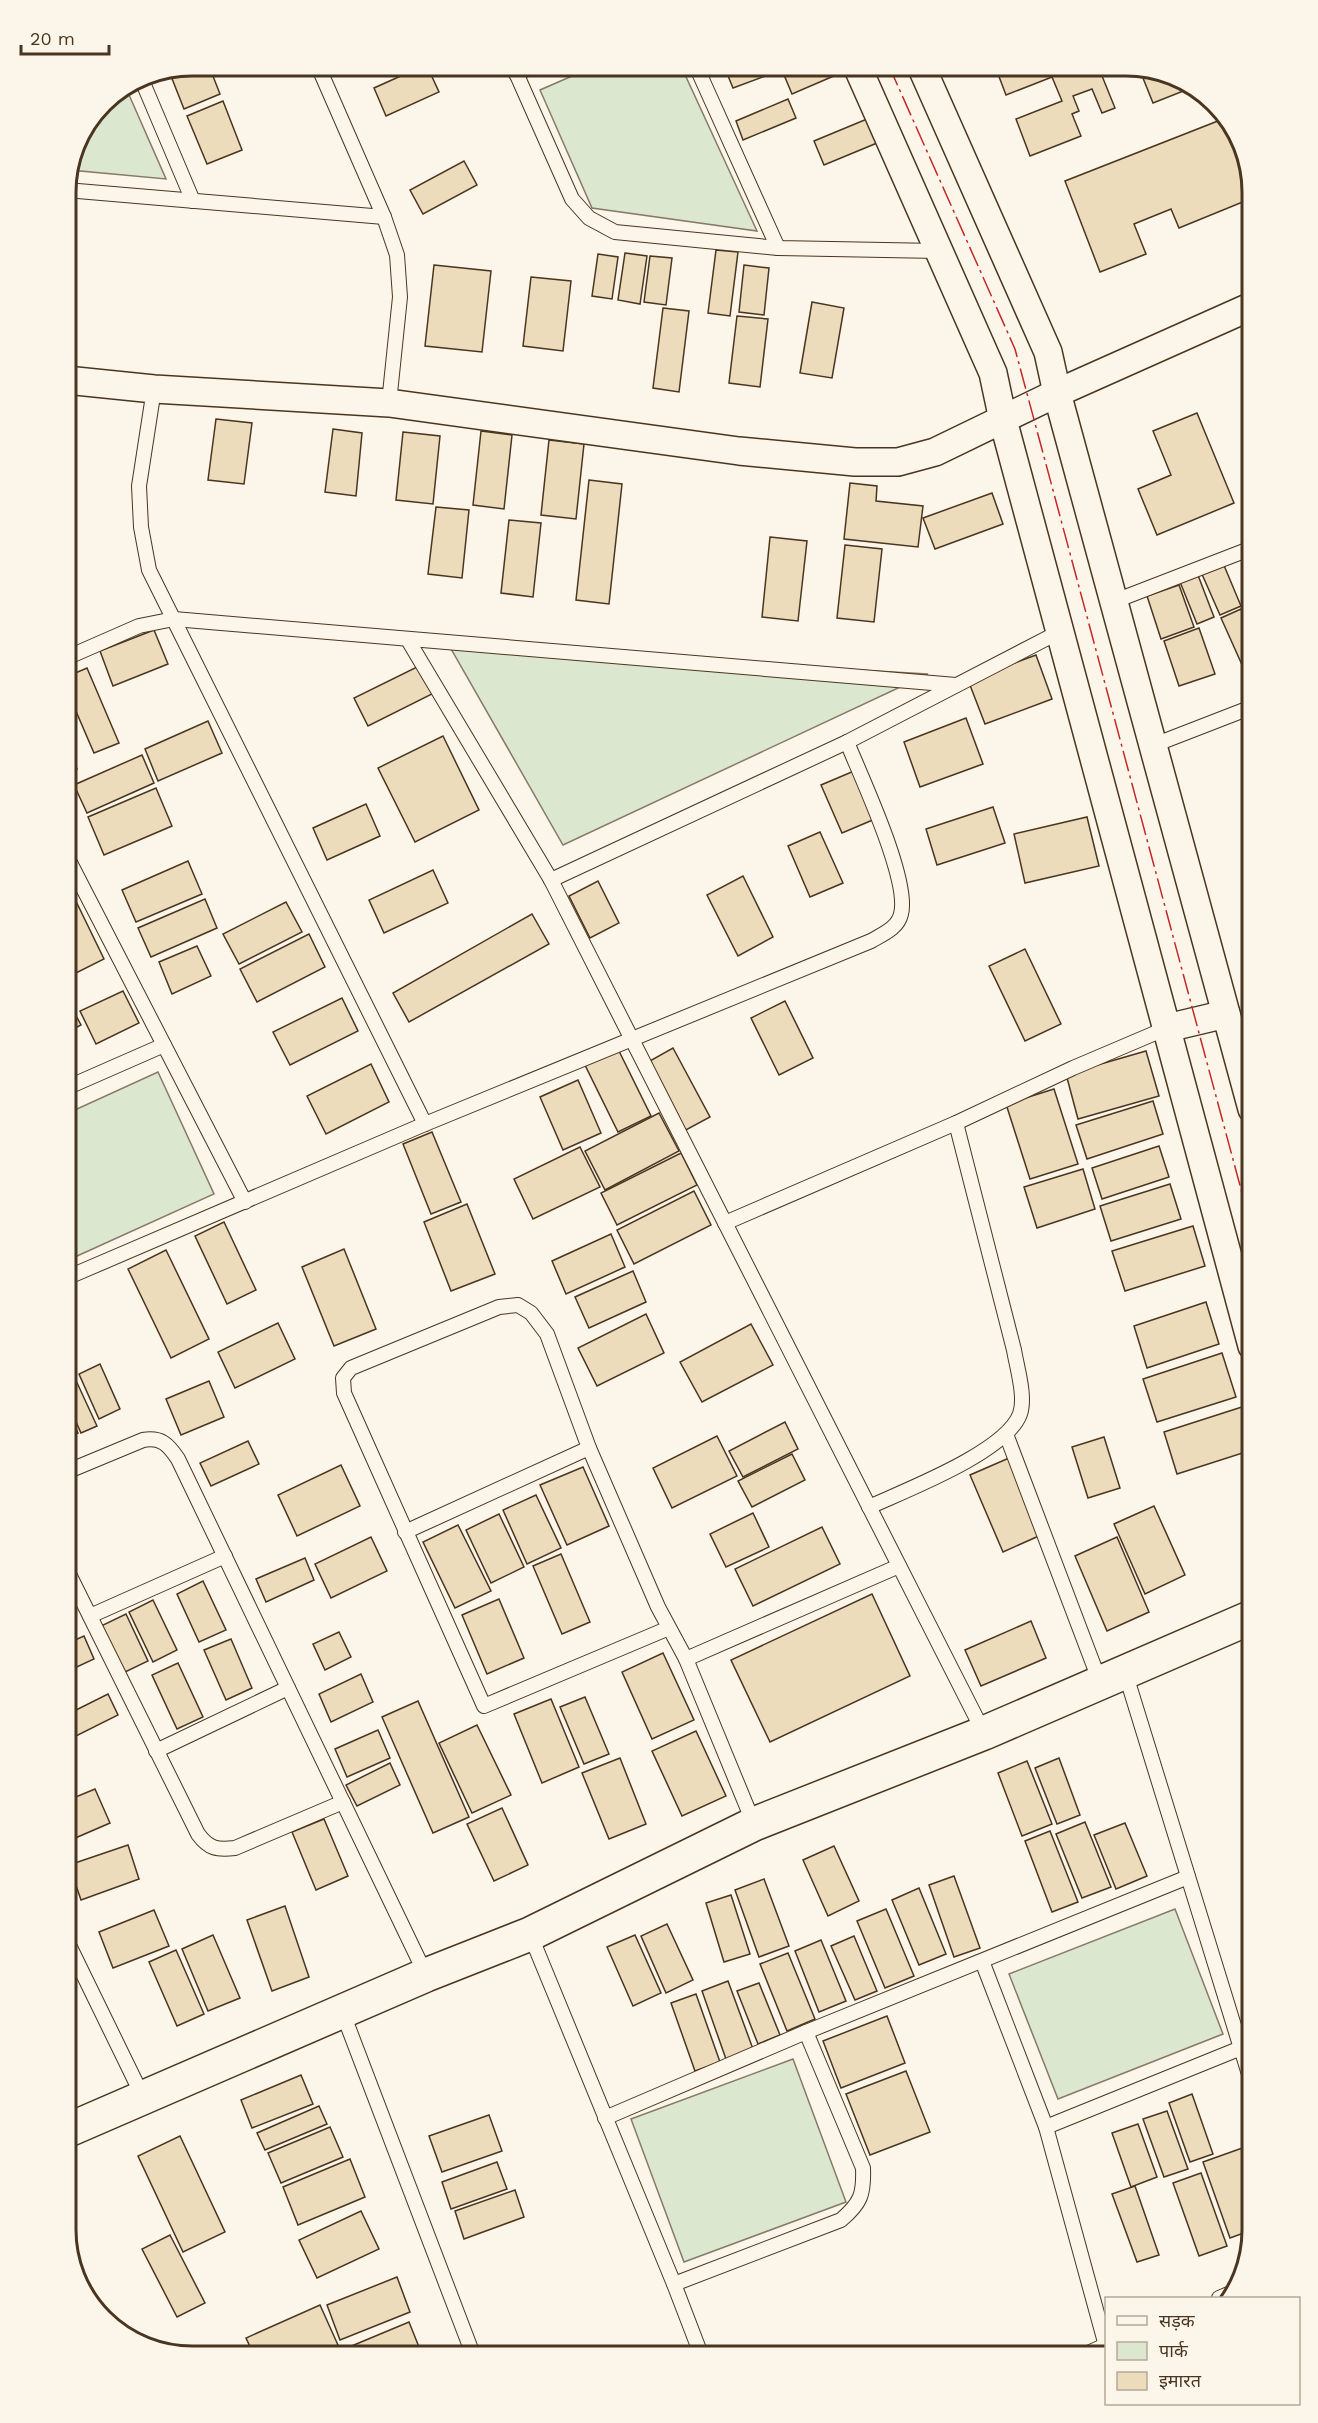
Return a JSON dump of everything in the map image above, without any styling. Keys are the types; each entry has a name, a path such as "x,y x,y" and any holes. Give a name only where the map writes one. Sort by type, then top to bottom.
{"street":[{"path":"862,77 993,373 1003,420 1242,1309"},
{"path":"926,77 1048,352 1057,393 1242,1072"},
{"path":"77,381 154,389 389,403 739,451 855,462 898,462 935,452 1057,393 1242,310"},
{"path":"1167,1028 1226,1014"},
{"path":"77,2126 426,1975 530,1934 754,1824 984,1733 1242,1621"}],"lane":[{"path":"323,77 384,217 398,255 400,297 389,403"},
{"path":"517,77 572,199 589,218 615,232 778,248 938,250"},
{"path":"701,77 778,248"},
{"path":"145,87 193,201"},
{"path":"77,191 384,217"},
{"path":"154,389 139,486 141,527 149,570 425,1124"},
{"path":"1115,601 1242,552"},
{"path":"77,653 139,626 174,619 956,685"},
{"path":"551,880 847,742 1061,631"},
{"path":"408,640 551,880 984,1733"},
{"path":"1154,745 1242,711"},
{"path":"77,1273 425,1124 872,941 892,928 902,914 901,889 896,865 847,742"},
{"path":"77,882 245,1202"},
{"path":"725,1223 1167,1028"},
{"path":"77,1083 164,1045"},
{"path":"869,1508 980,1454 1006,1434 1020,1414 1021,1385 956,1123"},
{"path":"669,1628 484,1706 344,1393 343,1377 351,1368 499,1307 518,1305 531,1313 547,1334 589,1448 669,1628 686,1659 754,1824"},
{"path":"1006,1434 1112,1678 1188,1877 1242,2051"},
{"path":"77,1467 143,1440 156,1438 168,1445 178,1459 426,1975"},
{"path":"405,1532 589,1448"},
{"path":"90,1616 225,1556"},
{"path":"686,1659 899,1566"},
{"path":"77,1590 156,1751 205,1844 216,1850 235,1848 343,1802"},
{"path":"156,1751 288,1688"},
{"path":"605,2118 806,2032 1188,1877"},
{"path":"530,1934 698,2346"},
{"path":"982,1961 1047,2127 1105,2341"},
{"path":"77,1962 143,2097"},
{"path":"342,2011 470,2346"},
{"path":"674,2284 841,2220 856,2207 864,2189 863,2168 806,2032"},
{"path":"1047,2127 1241,2048"}],"green space":[{"path":"570,77 686,77 757,231 592,208 540,90"},
{"path":"129,95 166,179 78,171 85,148 96,128 105,116"},
{"path":"450,647 928,674 563,845"},
{"path":"158,1072 214,1194 77,1256 77,1109"},
{"path":"1175,1909 1223,2034 1058,2099 1009,1974"},
{"path":"793,2059 846,2202 684,2262 631,2119"}],"building":[{"path":"213,77 220,94 184,109 172,79"},
{"path":"398,77 432,77 439,92 386,116 374,88"},
{"path":"728,77 763,77 733,88"},
{"path":"785,77 831,77 792,94"},
{"path":"999,77 1052,77 1006,95"},
{"path":"1052,77 1102,77 1115,108 1102,113 1092,89 1073,96 1079,111 1072,114 1081,136 1030,156 1016,119 1062,101"},
{"path":"1143,78 1170,85 1182,92 1153,103"},
{"path":"788,99 796,118 743,140 736,121"},
{"path":"223,101 242,150 207,164 187,116"},
{"path":"867,119 877,143 824,165 814,141"},
{"path":"1217,122 1233,148 1238,163 1242,202 1179,228 1171,209 1134,224 1146,254 1100,272 1065,181"},
{"path":"464,161 477,185 423,214 410,190"},
{"path":"716,250 738,252 730,316 708,313"},
{"path":"625,253 647,256 640,304 618,300"},
{"path":"598,254 618,257 612,299 592,296"},
{"path":"650,256 672,258 666,305 644,302"},
{"path":"434,265 491,271 482,352 425,346"},
{"path":"744,265 769,268 764,315 739,312"},
{"path":"531,277 571,281 563,351 523,346"},
{"path":"812,302 844,308 832,378 800,373"},
{"path":"663,308 689,311 679,392 653,388"},
{"path":"737,316 768,319 760,387 729,383"},
{"path":"1197,413 1234,503 1157,535 1138,489 1171,475 1153,431"},
{"path":"216,419 252,423 244,484 208,480"},
{"path":"333,429 362,433 356,496 325,492"},
{"path":"481,431 512,435 504,509 473,505"},
{"path":"403,432 440,436 433,504 396,500"},
{"path":"549,440 584,444 576,519 541,515"},
{"path":"589,480 622,484 609,604 576,600"},
{"path":"850,483 877,486 876,501 923,506 918,547 844,539"},
{"path":"992,493 1003,524 935,549 923,518"},
{"path":"436,507 469,510 462,578 428,574"},
{"path":"509,520 541,523 533,597 501,593"},
{"path":"770,537 807,541 798,621 762,617"},
{"path":"845,545 882,549 874,622 837,618"},
{"path":"1223,563 1241,606 1220,615 1201,572"},
{"path":"1196,570 1214,617 1197,624 1178,577"},
{"path":"1179,585 1194,627 1161,639 1147,596"},
{"path":"1241,609 1242,665 1221,618"},
{"path":"1199,628 1215,674 1179,686 1164,641"},
{"path":"154,630 168,664 113,686 100,651"},
{"path":"1036,655 1052,699 985,724 968,680"},
{"path":"421,665 434,693 368,726 354,698"},
{"path":"87,668 119,743 94,753 77,714 77,672"},
{"path":"966,718 983,764 920,787 904,742"},
{"path":"208,721 222,753 158,781 145,749"},
{"path":"443,736 479,810 415,842 378,768"},
{"path":"142,755 154,783 87,813 77,791 77,784"},
{"path":"854,771 875,819 842,833 821,785"},
{"path":"156,788 172,826 104,855 88,817"},
{"path":"366,804 380,836 327,860 313,828"},
{"path":"993,807 1005,843 937,865 926,829"},
{"path":"1087,817 1099,866 1025,883 1014,834"},
{"path":"820,832 843,883 810,897 788,846"},
{"path":"188,861 202,894 136,922 122,890"},
{"path":"433,870 448,903 384,933 369,900"},
{"path":"743,876 773,937 738,956 707,895"},
{"path":"598,881 619,923 590,938 569,896"},
{"path":"205,899 217,928 151,957 138,928"},
{"path":"286,902 302,932 239,964 223,934"},
{"path":"77,903 104,959 77,972"},
{"path":"532,914 549,944 409,1022 393,993"},
{"path":"309,934 325,967 257,1002 240,969"},
{"path":"197,946 211,976 172,994 159,962"},
{"path":"1025,949 1061,1024 1025,1041 989,966"},
{"path":"123,991 139,1023 96,1044 80,1011"},
{"path":"342,998 358,1031 290,1065 273,1032"},
{"path":"785,1001 813,1058 779,1075 751,1018"},
{"path":"617,1047 651,1116 618,1132 584,1063"},
{"path":"673,1048 710,1117 684,1131 648,1062"},
{"path":"1146,1051 1159,1096 1078,1119 1066,1074"},
{"path":"371,1064 389,1102 326,1134 307,1096"},
{"path":"578,1080 601,1133 563,1150 540,1097"},
{"path":"1054,1089 1078,1164 1030,1179 1006,1104"},
{"path":"1153,1101 1163,1134 1087,1159 1076,1125"},
{"path":"659,1113 679,1151 605,1190 585,1151"},
{"path":"432,1132 461,1202 431,1214 403,1144"},
{"path":"1159,1146 1169,1177 1102,1199 1092,1168"},
{"path":"580,1147 600,1187 533,1219 514,1179"},
{"path":"681,1153 697,1185 617,1225 601,1193"},
{"path":"1083,1169 1095,1209 1037,1228 1024,1187"},
{"path":"1170,1184 1181,1219 1111,1241 1100,1206"},
{"path":"694,1191 711,1225 634,1264 617,1230"},
{"path":"467,1204 495,1274 451,1291 424,1222"},
{"path":"224,1222 256,1290 227,1304 195,1236"},
{"path":"1193,1226 1205,1266 1125,1291 1112,1251"},
{"path":"611,1234 625,1267 566,1294 552,1261"},
{"path":"344,1249 376,1329 334,1346 302,1267"},
{"path":"166,1250 209,1339 171,1358 128,1269"},
{"path":"633,1271 646,1302 589,1328 575,1297"},
{"path":"1206,1302 1219,1344 1147,1368 1134,1326"},
{"path":"646,1314 664,1353 597,1386 578,1348"},
{"path":"278,1323 295,1359 235,1388 218,1352"},
{"path":"751,1324 773,1365 702,1402 680,1362"},
{"path":"1222,1353 1236,1397 1157,1422 1143,1379"},
{"path":"100,1364 120,1409 99,1419 79,1374"},
{"path":"209,1381 224,1417 181,1435 166,1399"},
{"path":"77,1383 97,1426 81,1433 77,1424"},
{"path":"1242,1407 1242,1453 1177,1474 1164,1432"},
{"path":"785,1422 798,1449 743,1477 729,1451"},
{"path":"717,1436 737,1476 672,1508 653,1468"},
{"path":"1104,1437 1120,1488 1088,1498 1072,1447"},
{"path":"248,1441 259,1464 211,1486 200,1463"},
{"path":"792,1454 805,1480 752,1507 738,1481"},
{"path":"1009,1458 1041,1535 1003,1552 970,1475"},
{"path":"341,1465 360,1506 297,1536 278,1495"},
{"path":"583,1467 609,1526 567,1545 540,1485"},
{"path":"536,1495 561,1548 527,1564 503,1510"},
{"path":"1154,1506 1185,1575 1145,1594 1114,1524"},
{"path":"753,1513 769,1547 726,1567 710,1534"},
{"path":"499,1514 524,1567 491,1583 466,1530"},
{"path":"458,1525 491,1591 455,1608 423,1542"},
{"path":"822,1527 840,1564 753,1606 735,1569"},
{"path":"371,1537 387,1571 331,1598 315,1564"},
{"path":"1117,1537 1149,1612 1107,1631 1075,1556"},
{"path":"561,1554 590,1622 562,1634 533,1566"},
{"path":"305,1558 314,1580 266,1602 256,1579"},
{"path":"203,1581 226,1630 199,1642 177,1594"},
{"path":"872,1594 910,1676 770,1742 731,1660"},
{"path":"499,1599 524,1658 487,1674 462,1615"},
{"path":"153,1600 177,1650 153,1662 129,1612"},
{"path":"126,1614 148,1661 123,1673 101,1626"},
{"path":"1031,1621 1046,1658 981,1686 965,1650"},
{"path":"339,1632 351,1657 325,1670 313,1644"},
{"path":"84,1636 94,1659 77,1667 77,1639"},
{"path":"231,1639 252,1688 226,1700 204,1650"},
{"path":"663,1653 694,1720 652,1739 622,1672"},
{"path":"178,1663 203,1717 177,1729 152,1675"},
{"path":"361,1674 373,1702 331,1722 319,1694"},
{"path":"108,1694 118,1715 77,1736 77,1710"},
{"path":"585,1697 609,1754 584,1764 560,1707"},
{"path":"551,1699 579,1767 542,1783 514,1714"},
{"path":"418,1701 469,1817 433,1833 382,1717"},
{"path":"477,1725 511,1795 472,1813 439,1743"},
{"path":"378,1730 390,1758 347,1777 335,1749"},
{"path":"696,1731 726,1796 682,1816 652,1751"},
{"path":"620,1758 646,1824 609,1839 582,1773"},
{"path":"1059,1758 1080,1815 1057,1824 1035,1768"},
{"path":"1027,1761 1052,1824 1022,1836 998,1773"},
{"path":"390,1763 400,1785 357,1806 346,1785"},
{"path":"95,1789 110,1823 77,1837 77,1796"},
{"path":"502,1808 528,1865 494,1881 467,1824"},
{"path":"324,1819 348,1876 316,1890 292,1832"},
{"path":"1085,1822 1111,1887 1082,1898 1056,1834"},
{"path":"1125,1823 1147,1876 1116,1889 1094,1835"},
{"path":"1050,1831 1078,1902 1052,1912 1025,1841"},
{"path":"128,1845 139,1879 81,1900 77,1888 77,1862"},
{"path":"834,1846 859,1901 828,1916 803,1860"},
{"path":"954,1876 980,1948 954,1957 929,1885"},
{"path":"764,1879 789,1946 759,1957 735,1890"},
{"path":"919,1888 946,1954 919,1965 892,1900"},
{"path":"731,1895 750,1954 724,1962 706,1903"},
{"path":"285,1906 309,1977 272,1991 247,1920"},
{"path":"886,1909 914,1976 885,1988 857,1921"},
{"path":"154,1910 169,1946 113,1968 99,1932"},
{"path":"667,1924 693,1980 666,1993 641,1936"},
{"path":"213,1935 240,1998 208,2011 182,1949"},
{"path":"635,1935 661,1993 633,2006 607,1947"},
{"path":"854,1936 877,1991 855,2000 831,1946"},
{"path":"821,1940 846,2001 819,2012 795,1951"},
{"path":"176,1950 204,2014 177,2026 149,1962"},
{"path":"788,1953 815,2019 787,2031 760,1964"},
{"path":"728,1981 753,2049 726,2059 702,1991"},
{"path":"759,1983 780,2035 758,2044 737,1991"},
{"path":"696,1994 720,2062 695,2071 671,2003"},
{"path":"887,2016 905,2063 841,2088 823,2041"},
{"path":"906,2071 930,2132 870,2155 846,2094"},
{"path":"301,2075 313,2104 252,2128 241,2100"},
{"path":"1192,2094 1213,2154 1190,2162 1169,2103"},
{"path":"319,2106 327,2124 265,2150 257,2133"},
{"path":"1167,2111 1188,2169 1164,2177 1143,2119"},
{"path":"489,2115 502,2151 442,2172 429,2136"},
{"path":"1138,2124 1157,2177 1131,2187 1112,2133"},
{"path":"330,2127 343,2157 281,2183 268,2153"},
{"path":"180,2136 225,2232 183,2252 138,2156"},
{"path":"1242,2148 1242,2234 1230,2238 1203,2162"},
{"path":"350,2159 365,2197 298,2225 283,2187"},
{"path":"497,2162 507,2189 451,2209 442,2182"},
{"path":"1201,2173 1227,2246 1199,2256 1173,2183"},
{"path":"1135,2186 1159,2255 1137,2262 1112,2194"},
{"path":"515,2190 524,2217 464,2239 455,2211"},
{"path":"361,2211 379,2249 317,2278 299,2240"},
{"path":"170,2235 205,2303 177,2317 142,2249"},
{"path":"397,2277 410,2312 340,2340 327,2305"},
{"path":"320,2305 338,2345 250,2346 246,2338"},
{"path":"409,2322 419,2346 352,2346"}],"power":[{"path":"894,77 1015,349 1242,1193"}]}
